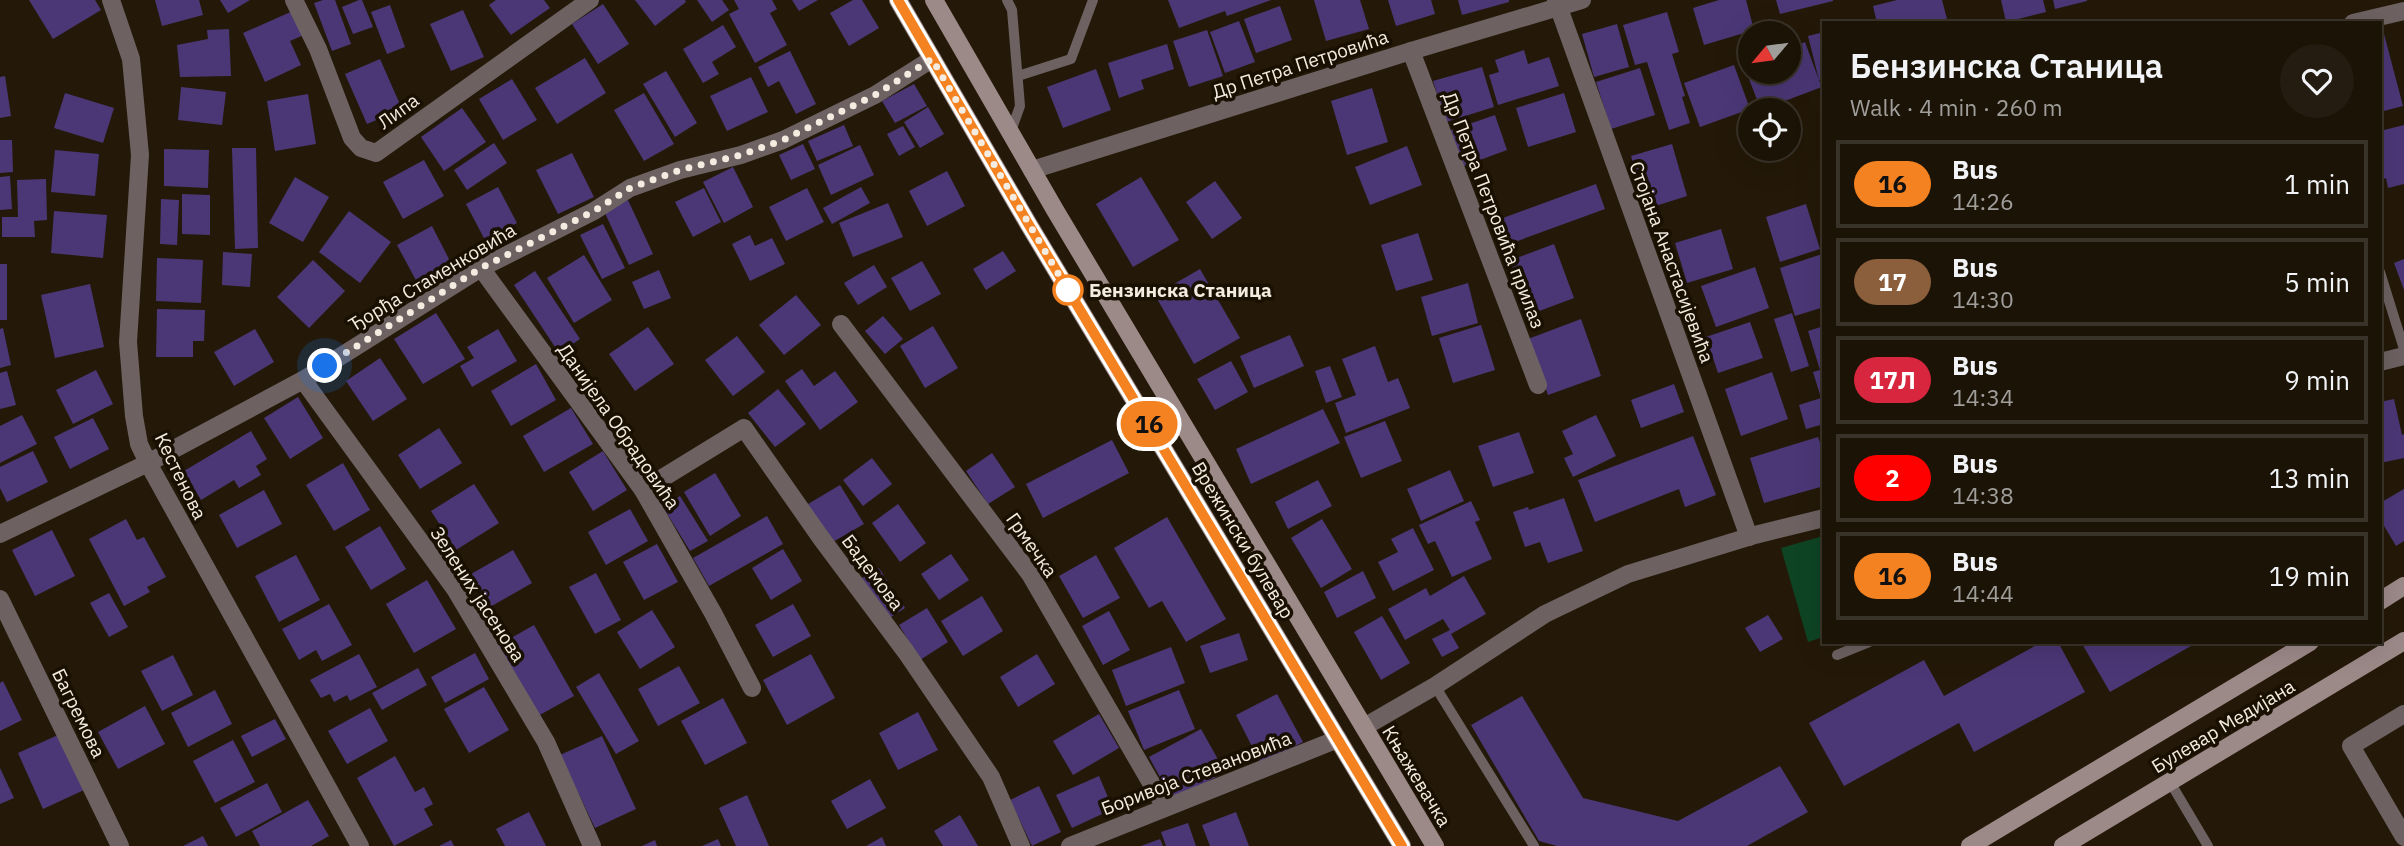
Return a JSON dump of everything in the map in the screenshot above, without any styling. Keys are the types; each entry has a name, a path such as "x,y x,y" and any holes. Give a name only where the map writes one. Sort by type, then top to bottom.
{"main road":[{"name":"Врежински булевар","path":"898,0 1029,225 1338,739"},
{"name":"Врежински булевар","path":"934,0 1010,134 1364,727"},
{"path":"2382,600 2404,586"},
{"name":"Булевар Медијана","path":"2063,846 2404,641"},
{"name":"Булевар Медијана","path":"1970,846 2308,644"},
{"name":"Књажевачка","path":"1364,727 1435,846"},
{"path":"1338,739 1402,846"}],"street":[{"name":"Кестенова","path":"111,0 131,59 140,155 128,342 139,444 360,846"},
{"name":"Липа","path":"294,0 318,48 352,138 361,148 376,153 566,6 590,0"},
{"name":"Др Петра Петровића","path":"1032,170 1557,3 1582,0"},
{"name":"Стојана Анастасијевића","path":"1557,3 1749,537"},
{"path":"2362,21 2404,11"},
{"name":"Др Петра Петровића прилаз","path":"1411,51 1538,385"},
{"name":"Ђорђа Стаменковића","path":"0,534 148,463 303,380 481,268 594,211 630,188 680,170 741,155 783,140 875,95 932,59"},
{"name":"Данијела Обрадовића","path":"481,268 643,491 713,613 752,688"},
{"name":"Грмечка","path":"841,324 1030,574 1165,807"},
{"path":"2382,362 2404,356"},
{"name":"Зелених јасенова","path":"303,380 455,589 546,741 592,846"},
{"name":"Бадемова","path":"643,491 744,428 906,652 991,777 1021,846"},
{"path":"1364,727 1435,686 1545,614 1628,574 1749,537 1822,519"},
{"name":"Багремова","path":"0,599 120,846"},
{"path":"2404,714 2351,746 2404,837"},
{"name":"Боривоја Стевановића","path":"1070,846 1338,739"}],"lane":[{"path":"1007,0 1012,10 1020,106 1010,134"},
{"path":"1018,76 1071,59 1093,0"},
{"path":"2382,278 2404,349"},
{"path":"1837,655 1865,644"},
{"path":"1435,686 1534,846"},
{"path":"2170,782 2208,846"}],"green space":[{"path":"1822,536 1822,637 1808,642 1781,548"}],"building":[{"path":"29,0 95,0 101,10 53,39"},
{"path":"155,0 199,0 203,15 162,26"},
{"path":"220,0 250,0 228,13"},
{"path":"335,0 351,44 332,51 314,3"},
{"path":"362,0 373,27 353,34 342,7"},
{"path":"496,0 544,0 550,8 511,35 489,5"},
{"path":"635,0 685,0 686,2 655,26"},
{"path":"697,0 722,0 729,10 712,22"},
{"path":"734,0 772,0 777,9 770,13 787,45 755,63 729,14 739,9"},
{"path":"792,0 818,0 799,11"},
{"path":"853,0 862,0 879,28 849,46 830,13"},
{"path":"1168,0 1271,0 1227,16 1225,11 1179,28"},
{"path":"1314,0 1360,0 1369,29 1326,41"},
{"path":"1388,0 1431,0 1435,14 1396,26"},
{"path":"1458,0 1509,0 1509,2 1462,15"},
{"path":"1719,0 1746,0 1752,21 1738,21 1738,35 1704,45 1693,8"},
{"path":"1776,0 1833,0 1833,1 1780,14"},
{"path":"1897,0 1942,0 1947,21 1877,21 1873,6"},
{"path":"2001,0 2043,0 2046,12 2006,21"},
{"path":"2053,0 2087,0 2087,1 2055,9"},
{"path":"603,4 629,44 598,64 572,24"},
{"path":"390,5 405,47 387,54 371,12"},
{"path":"1280,6 1292,40 1256,53 1244,19"},
{"path":"295,10 306,34 290,41 301,65 265,82 243,33"},
{"path":"463,10 484,57 451,71 430,24"},
{"path":"1667,12 1679,52 1672,54 1690,123 1669,130 1647,62 1635,65 1623,25"},
{"path":"1239,21 1255,62 1225,73 1210,32"},
{"path":"1617,24 1629,67 1594,77 1582,34"},
{"path":"723,25 736,47 712,62 719,74 703,83 683,49"},
{"path":"229,29 231,76 180,77 177,45 208,39 207,30"},
{"path":"1207,30 1223,76 1189,87 1173,41"},
{"path":"2382,30 2403,106 2382,111"},
{"path":"1822,32 1822,79 1819,80 1808,36"},
{"path":"1805,42 1822,87 1793,98 1756,98 1751,84 1801,84 1801,44"},
{"path":"1167,44 1174,69 1141,80 1144,89 1119,98 1108,63"},
{"path":"1524,50 1528,64 1549,57 1559,86 1498,105 1489,75 1499,72 1495,60"},
{"path":"790,51 816,104 796,114 779,81 768,87 758,67"},
{"path":"585,58 606,93 557,124 535,88"},
{"path":"380,59 402,109 367,124 345,74"},
{"path":"1734,65 1738,84 1741,84 1746,98 1738,98 1738,113 1700,127 1684,83"},
{"path":"1482,67 1494,107 1446,122 1433,81"},
{"path":"1640,68 1655,115 1611,129 1596,82"},
{"path":"1096,69 1111,110 1063,128 1047,87"},
{"path":"666,71 697,123 675,137 643,84"},
{"path":"5,76 11,116 0,118 0,77"},
{"path":"751,77 768,112 727,131 710,96"},
{"path":"512,79 537,120 503,140 479,99"},
{"path":"914,84 927,106 895,123 882,101"},
{"path":"181,87 226,92 222,125 178,120"},
{"path":"1372,88 1388,142 1347,155 1331,101"},
{"path":"65,93 114,108 103,143 54,128"},
{"path":"644,93 674,144 644,161 614,110"},
{"path":"1564,93 1576,132 1528,147 1516,108"},
{"path":"308,94 316,144 275,151 267,101"},
{"path":"928,107 944,134 920,148 904,122"},
{"path":"462,108 486,142 444,171 421,137"},
{"path":"1495,115 1507,150 1461,167 1449,131"},
{"path":"844,125 853,146 817,161 808,141"},
{"path":"2404,125 2404,184 2388,188 2386,178 2382,179 2382,130"},
{"path":"903,126 915,147 899,156 887,134"},
{"path":"0,140 12,140 13,172 0,173"},
{"path":"494,143 507,163 467,190 454,170"},
{"path":"803,144 815,169 791,180 779,155"},
{"path":"1672,144 1687,196 1646,209 1631,156"},
{"path":"860,145 874,175 831,195 818,165"},
{"path":"1407,146 1422,185 1370,205 1355,167"},
{"path":"232,148 256,148 258,248 235,249"},
{"path":"164,149 209,150 208,188 164,186"},
{"path":"55,150 99,154 95,196 51,192"},
{"path":"572,153 594,197 558,214 536,170"},
{"path":"424,160 444,196 403,219 383,182"},
{"path":"733,167 753,207 724,223 703,182"},
{"path":"947,171 965,206 927,226 909,191"},
{"path":"10,176 12,209 0,210 0,177"},
{"path":"295,177 329,197 303,242 269,223"},
{"path":"1141,177 1179,240 1133,267 1096,204"},
{"path":"46,179 47,220 34,221 35,237 2,237 2,217 18,217 17,180"},
{"path":"1215,181 1242,218 1212,239 1186,202"},
{"path":"1596,184 1605,209 1512,243 1503,218"},
{"path":"498,187 517,223 485,240 466,204"},
{"path":"861,187 870,203 832,224 823,208"},
{"path":"704,188 721,222 693,237 675,202"},
{"path":"807,188 824,222 786,241 769,207"},
{"path":"182,194 210,195 210,235 182,234"},
{"path":"161,199 179,200 177,245 160,244"},
{"path":"628,200 653,254 629,265 604,211"},
{"path":"888,203 903,237 853,257 839,223"},
{"path":"1806,204 1820,249 1780,262 1766,217"},
{"path":"54,211 107,215 103,258 51,253"},
{"path":"349,211 391,242 360,283 319,252"},
{"path":"603,224 625,268 602,279 580,235"},
{"path":"432,226 452,265 418,284 397,245"},
{"path":"1721,229 1733,269 1687,283 1675,243"},
{"path":"1418,233 1433,280 1396,291 1381,245"},
{"path":"750,235 755,246 772,238 785,264 750,281 732,244"},
{"path":"1554,244 1574,298 1526,316 1506,262"},
{"path":"1003,251 1016,271 986,290 973,269"},
{"path":"223,252 252,254 250,287 222,285"},
{"path":"1822,254 1822,308 1795,316 1780,268"},
{"path":"584,255 612,300 574,323 547,278"},
{"path":"157,258 203,260 201,303 156,301"},
{"path":"2404,259 2404,290 2394,263"},
{"path":"313,260 345,291 309,328 277,297"},
{"path":"922,261 941,294 910,311 891,278"},
{"path":"0,264 7,264 7,320 0,320"},
{"path":"874,265 887,287 858,305 844,283"},
{"path":"1755,267 1769,308 1716,327 1701,286"},
{"path":"1200,269 1240,338 1194,364 1155,295"},
{"path":"659,270 671,298 644,309 632,282"},
{"path":"535,271 580,339 559,353 514,285"},
{"path":"1468,283 1478,323 1432,336 1421,297"},
{"path":"90,284 104,347 55,358 41,295"},
{"path":"796,295 821,325 784,355 759,325"},
{"path":"157,309 205,310 204,341 193,341 193,357 156,357"},
{"path":"436,313 465,359 423,384 394,339"},
{"path":"1792,313 1809,366 1791,372 1774,319"},
{"path":"883,316 903,339 885,354 865,331"},
{"path":"1581,319 1601,376 1548,395 1528,339"},
{"path":"1750,322 1763,358 1718,373 1706,337"},
{"path":"1481,325 1495,370 1453,383 1439,338"},
{"path":"933,326 958,368 925,388 900,346"},
{"path":"648,327 674,364 635,391 609,354"},
{"path":"1822,327 1822,425 1806,429 1799,405 1821,398 1813,372 1820,370 1808,331"},
{"path":"3,328 11,365 0,368 0,329"},
{"path":"255,329 274,362 234,386 214,352"},
{"path":"498,329 517,361 472,387 460,366 474,358 467,347"},
{"path":"1290,335 1304,366 1254,388 1240,356"},
{"path":"737,336 765,372 733,396 705,360"},
{"path":"1375,346 1388,382 1398,378 1410,408 1346,433 1335,403 1356,395 1342,359"},
{"path":"380,358 407,399 373,421 346,381"},
{"path":"1231,361 1248,392 1215,410 1197,379"},
{"path":"536,364 556,400 511,426 491,391"},
{"path":"1330,366 1342,397 1326,403 1315,371"},
{"path":"802,369 814,386 835,371 858,402 820,430 785,381"},
{"path":"96,370 113,404 73,424 56,390"},
{"path":"7,371 16,405 0,409 0,373"},
{"path":"1772,372 1788,419 1741,436 1725,389"},
{"path":"1674,384 1684,412 1641,428 1631,400"},
{"path":"778,389 806,424 775,447 748,413"},
{"path":"298,397 323,438 290,459 264,418"},
{"path":"2394,399 2402,435 2404,434 2404,458 2382,463 2382,402"},
{"path":"571,408 593,444 544,472 523,436"},
{"path":"1323,409 1340,443 1251,484 1236,449"},
{"path":"22,415 37,444 0,463 0,426"},
{"path":"1596,415 1616,456 1573,477 1564,458 1573,454 1562,431"},
{"path":"93,418 109,449 70,469 54,437"},
{"path":"1385,421 1402,461 1361,478 1344,437"},
{"path":"439,428 462,463 420,489 398,455"},
{"path":"251,431 267,459 256,466 261,475 239,488 234,480 201,500 184,471"},
{"path":"1519,432 1534,473 1493,487 1478,446"},
{"path":"1693,436 1716,495 1685,507 1679,489 1595,522 1578,480"},
{"path":"1818,437 1822,448 1822,487 1764,503 1750,458"},
{"path":"1112,440 1129,473 1043,518 1026,484"},
{"path":"33,451 48,482 7,502 0,488 0,467"},
{"path":"603,451 627,490 593,511 569,472"},
{"path":"992,453 1015,487 988,504 966,471"},
{"path":"872,458 892,484 863,506 843,480"},
{"path":"343,463 370,510 334,531 306,485"},
{"path":"1450,470 1464,501 1421,521 1407,489"},
{"path":"715,473 741,516 710,536 684,492"},
{"path":"1318,480 1332,506 1288,529 1275,502"},
{"path":"474,484 499,523 456,550 431,511"},
{"path":"840,485 864,524 831,543 808,504"},
{"path":"2404,489 2404,541 2396,546 2382,522 2382,502"},
{"path":"264,490 282,524 237,548 219,515"},
{"path":"680,496 708,541 690,551 663,507"},
{"path":"1564,498 1583,551 1548,563 1540,542 1525,547 1513,512 1528,507 1529,510"},
{"path":"1471,501 1480,520 1475,522 1492,559 1452,577 1435,541 1428,544 1419,525"},
{"path":"898,504 926,543 900,562 872,523"},
{"path":"630,509 648,541 606,565 588,532"},
{"path":"767,516 783,544 709,586 693,558"},
{"path":"1167,517 1226,619 1186,642 1162,601 1149,608 1114,548"},
{"path":"126,519 137,540 144,537 166,577 147,587 150,592 124,606 89,539"},
{"path":"1322,519 1352,569 1321,588 1291,538"},
{"path":"380,526 406,569 371,590 345,547"},
{"path":"1413,528 1434,570 1393,591 1378,562 1398,552 1391,539"},
{"path":"52,530 75,576 35,596 12,550"},
{"path":"657,544 678,582 644,600 623,562"},
{"path":"783,549 802,581 771,600 752,568"},
{"path":"513,550 532,583 490,607 471,574"},
{"path":"951,554 969,580 939,600 921,574"},
{"path":"296,555 320,600 279,622 255,576"},
{"path":"1096,555 1120,598 1083,618 1059,576"},
{"path":"879,568 905,608 888,619 862,578"},
{"path":"1363,571 1376,598 1337,618 1324,592"},
{"path":"596,573 621,620 595,634 569,587"},
{"path":"1464,576 1486,614 1451,634 1459,648 1442,657 1432,639 1450,630 1443,619 1405,640 1388,609 1426,588 1430,596"},
{"path":"427,580 456,629 414,653 386,604"},
{"path":"109,593 128,627 109,637 90,603"},
{"path":"982,596 1003,631 963,656 941,621"},
{"path":"329,604 352,645 322,661 316,650 299,660 282,629"},
{"path":"793,604 811,636 773,657 755,625"},
{"path":"927,608 948,642 920,660 899,625"},
{"path":"652,610 675,647 640,669 617,632"},
{"path":"1109,611 1130,650 1103,665 1082,626"},
{"path":"1768,615 1783,639 1760,652 1745,628"},
{"path":"1382,616 1410,663 1381,680 1354,632"},
{"path":"534,625 574,696 536,717 497,646"},
{"path":"1239,633 1248,660 1210,673 1200,646"},
{"path":"2038,644 2059,644 2085,692 1974,752 1959,723 1844,786 1809,723 1924,660 1944,696"},
{"path":"2082,644 2194,644 2110,692"},
{"path":"1171,647 1185,683 1126,706 1112,670"},
{"path":"475,653 489,679 445,703 431,677"},
{"path":"359,654 377,687 350,701 347,695 334,702 330,694 321,698 310,680"},
{"path":"811,654 835,698 787,725 763,680"},
{"path":"1037,654 1055,684 1018,707 1000,677"},
{"path":"173,655 193,695 162,711 141,671"},
{"path":"679,666 700,703 658,726 638,689"},
{"path":"418,668 427,685 382,710 372,693"},
{"path":"599,673 639,741 616,754 576,687"},
{"path":"3,681 22,720 0,731 0,683"},
{"path":"484,687 509,730 469,753 444,709"},
{"path":"215,690 232,724 188,747 171,713"},
{"path":"1179,690 1195,729 1144,750 1128,711"},
{"path":"1277,694 1303,742 1261,764 1236,715"},
{"path":"1522,696 1583,798 1678,821 1780,766 1808,812 1747,846 1557,846 1539,841 1471,725"},
{"path":"723,698 747,743 705,765 681,721"},
{"path":"145,706 165,744 118,769 98,732"},
{"path":"370,708 388,741 347,764 328,731"},
{"path":"918,712 938,750 898,770 879,733"},
{"path":"1099,714 1119,748 1073,775 1053,741"},
{"path":"275,719 286,739 252,757 241,736"},
{"path":"1201,729 1225,772 1173,801 1149,757"},
{"path":"58,735 84,790 43,809 18,753"},
{"path":"602,736 636,809 595,828 560,755"},
{"path":"233,740 255,782 215,803 193,761"},
{"path":"395,756 415,792 424,787 433,804 424,809 433,825 394,846 357,778"},
{"path":"0,768 14,798 0,804"},
{"path":"1099,776 1113,809 1072,828 1056,795"},
{"path":"870,779 886,808 847,829 831,801"},
{"path":"267,783 282,812 236,837 220,808"},
{"path":"1039,786 1061,832 1032,846 1010,800"},
{"path":"747,795 769,846 736,846 719,808"},
{"path":"308,800 329,836 311,846 260,846 252,831"},
{"path":"529,812 546,846 505,846 496,829"},
{"path":"1236,812 1249,846 1210,846 1202,825"},
{"path":"960,815 978,846 943,846 934,831"},
{"path":"1188,823 1196,846 1166,846 1161,832"},
{"path":"203,836 208,846 183,846"},
{"path":"882,837 886,846 866,846"},
{"path":"718,839 721,846 702,846"},
{"path":"1160,839 1163,846 1141,846"},
{"path":"451,840 454,846 439,846"},
{"path":"655,840 657,846 642,846"}],"bus line":[{"name":"16","path":"898,0 1029,225 1402,846"}],"place":[{"name":"Бензинска Станица","path":"1068,290"}],"route":[{"path":"325,366 481,268 594,211 630,188 680,170 741,155 783,140 875,95 932,59 1072,297 1068,290"}]}
